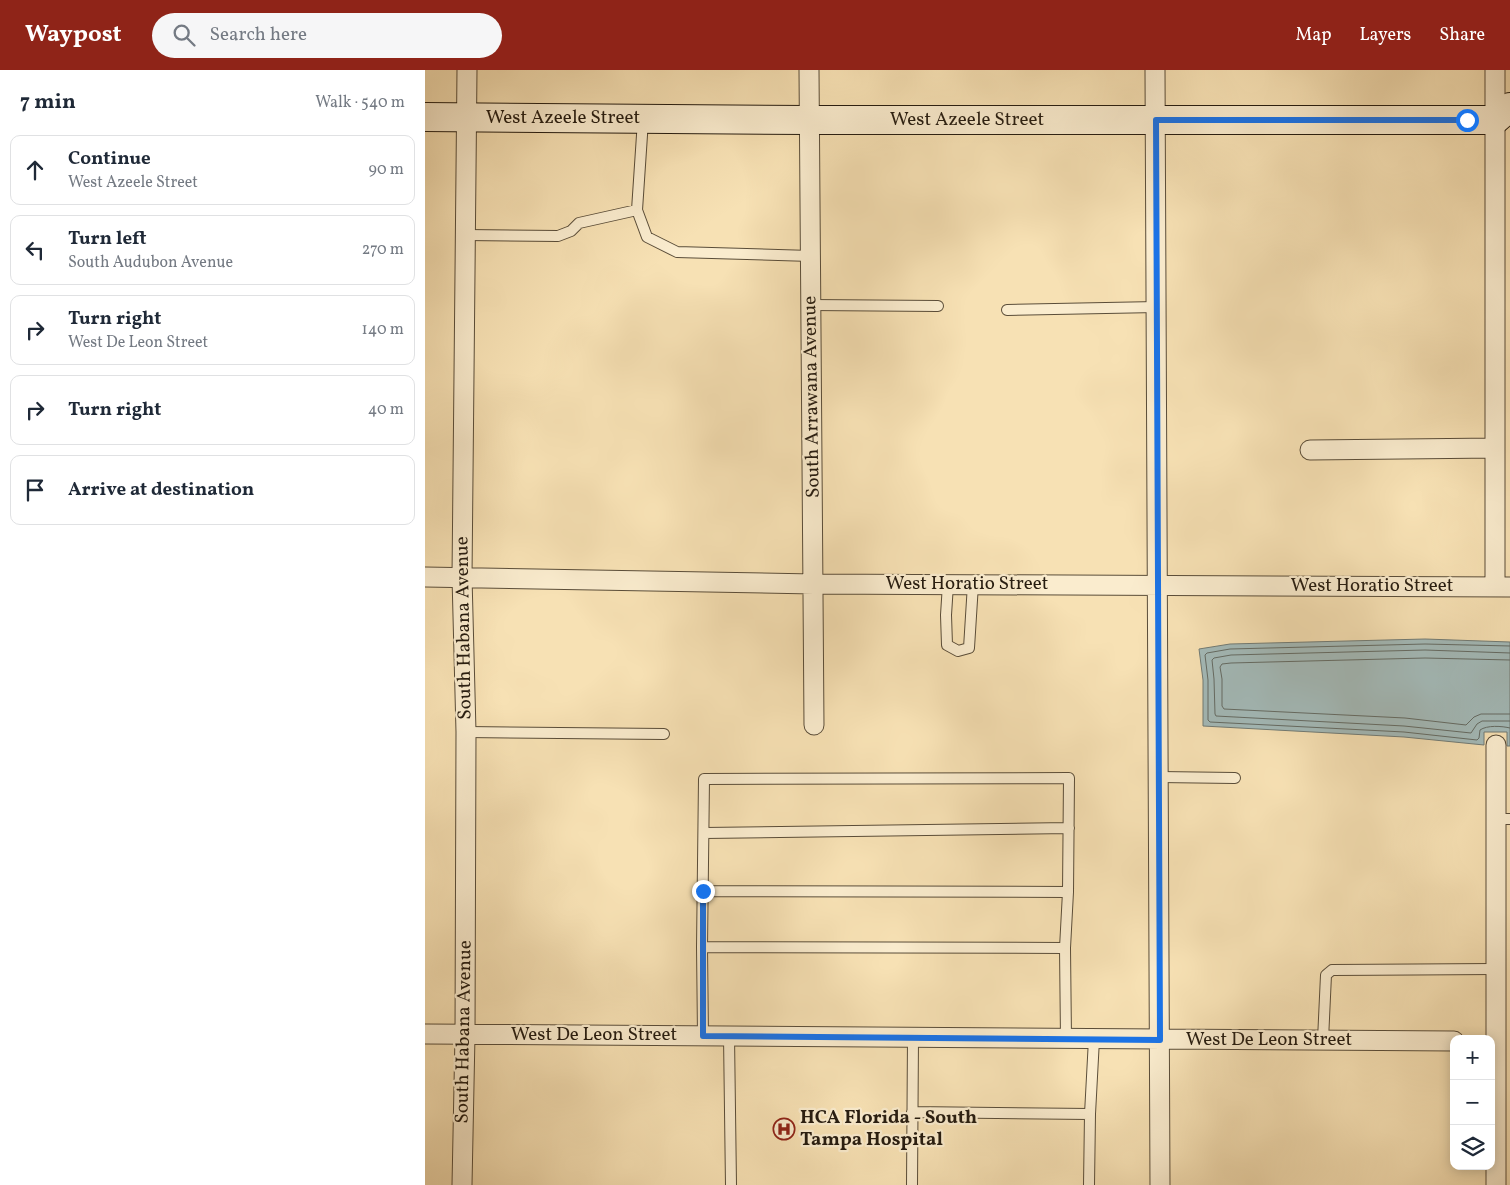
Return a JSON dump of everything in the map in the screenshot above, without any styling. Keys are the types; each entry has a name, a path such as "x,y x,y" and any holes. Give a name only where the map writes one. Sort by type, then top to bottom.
{"main road":[{"name":"West Azeele Street","path":"425,117 1156,120 1505,116"}],"street":[{"name":"South Habana Avenue","path":"463,1185 466,732 462,577 467,70"},
{"name":"South Arrawana Avenue","path":"809,70 814,725"},
{"path":"1155,70 1160,1185"},
{"path":"1495,70 1505,116 1495,448 1503,587"},
{"path":"1310,450 1495,448"},
{"name":"West Horatio Street","path":"425,578 462,577 814,584 1503,587"},
{"path":"1496,745 1503,819 1496,1185"},
{"name":"West De Leon Street","path":"425,1034 1450,1041"}],"lane":[{"path":"643,119 637,210 647,237 677,252 811,256"},
{"path":"466,235 558,236 571,232 579,222 637,210"},
{"path":"811,305 938,306"},
{"path":"1007,310 1157,307"},
{"path":"949,584 947,645 958,651 969,648 973,584"},
{"path":"466,732 663,734"},
{"path":"1159,777 1235,778"},
{"path":"703,1036 704,778 1069,778 1068,892 1065,948 1066,1039"},
{"path":"703,832 1069,828"},
{"path":"703,891 1068,892"},
{"path":"702,947 1065,948"},
{"path":"1323,1040 1326,975 1332,970 1499,976"},
{"path":"729,1036 731,1185"},
{"path":"912,1185 913,1037"},
{"path":"1089,1185 1093,1039"},
{"path":"912,1112 1090,1114"}],"water":[{"path":"1425,639 1510,642 1510,746 1507,746 1507,732 1484,732 1484,745 1404,737 1203,726 1203,680 1199,649 1230,644"}],"place":[{"name":"HCA Florida - South Tampa Hospital","path":"784,1129"}],"route":[{"path":"703,891 703,1036 1160,1040 1156,120 1467,120"}]}
